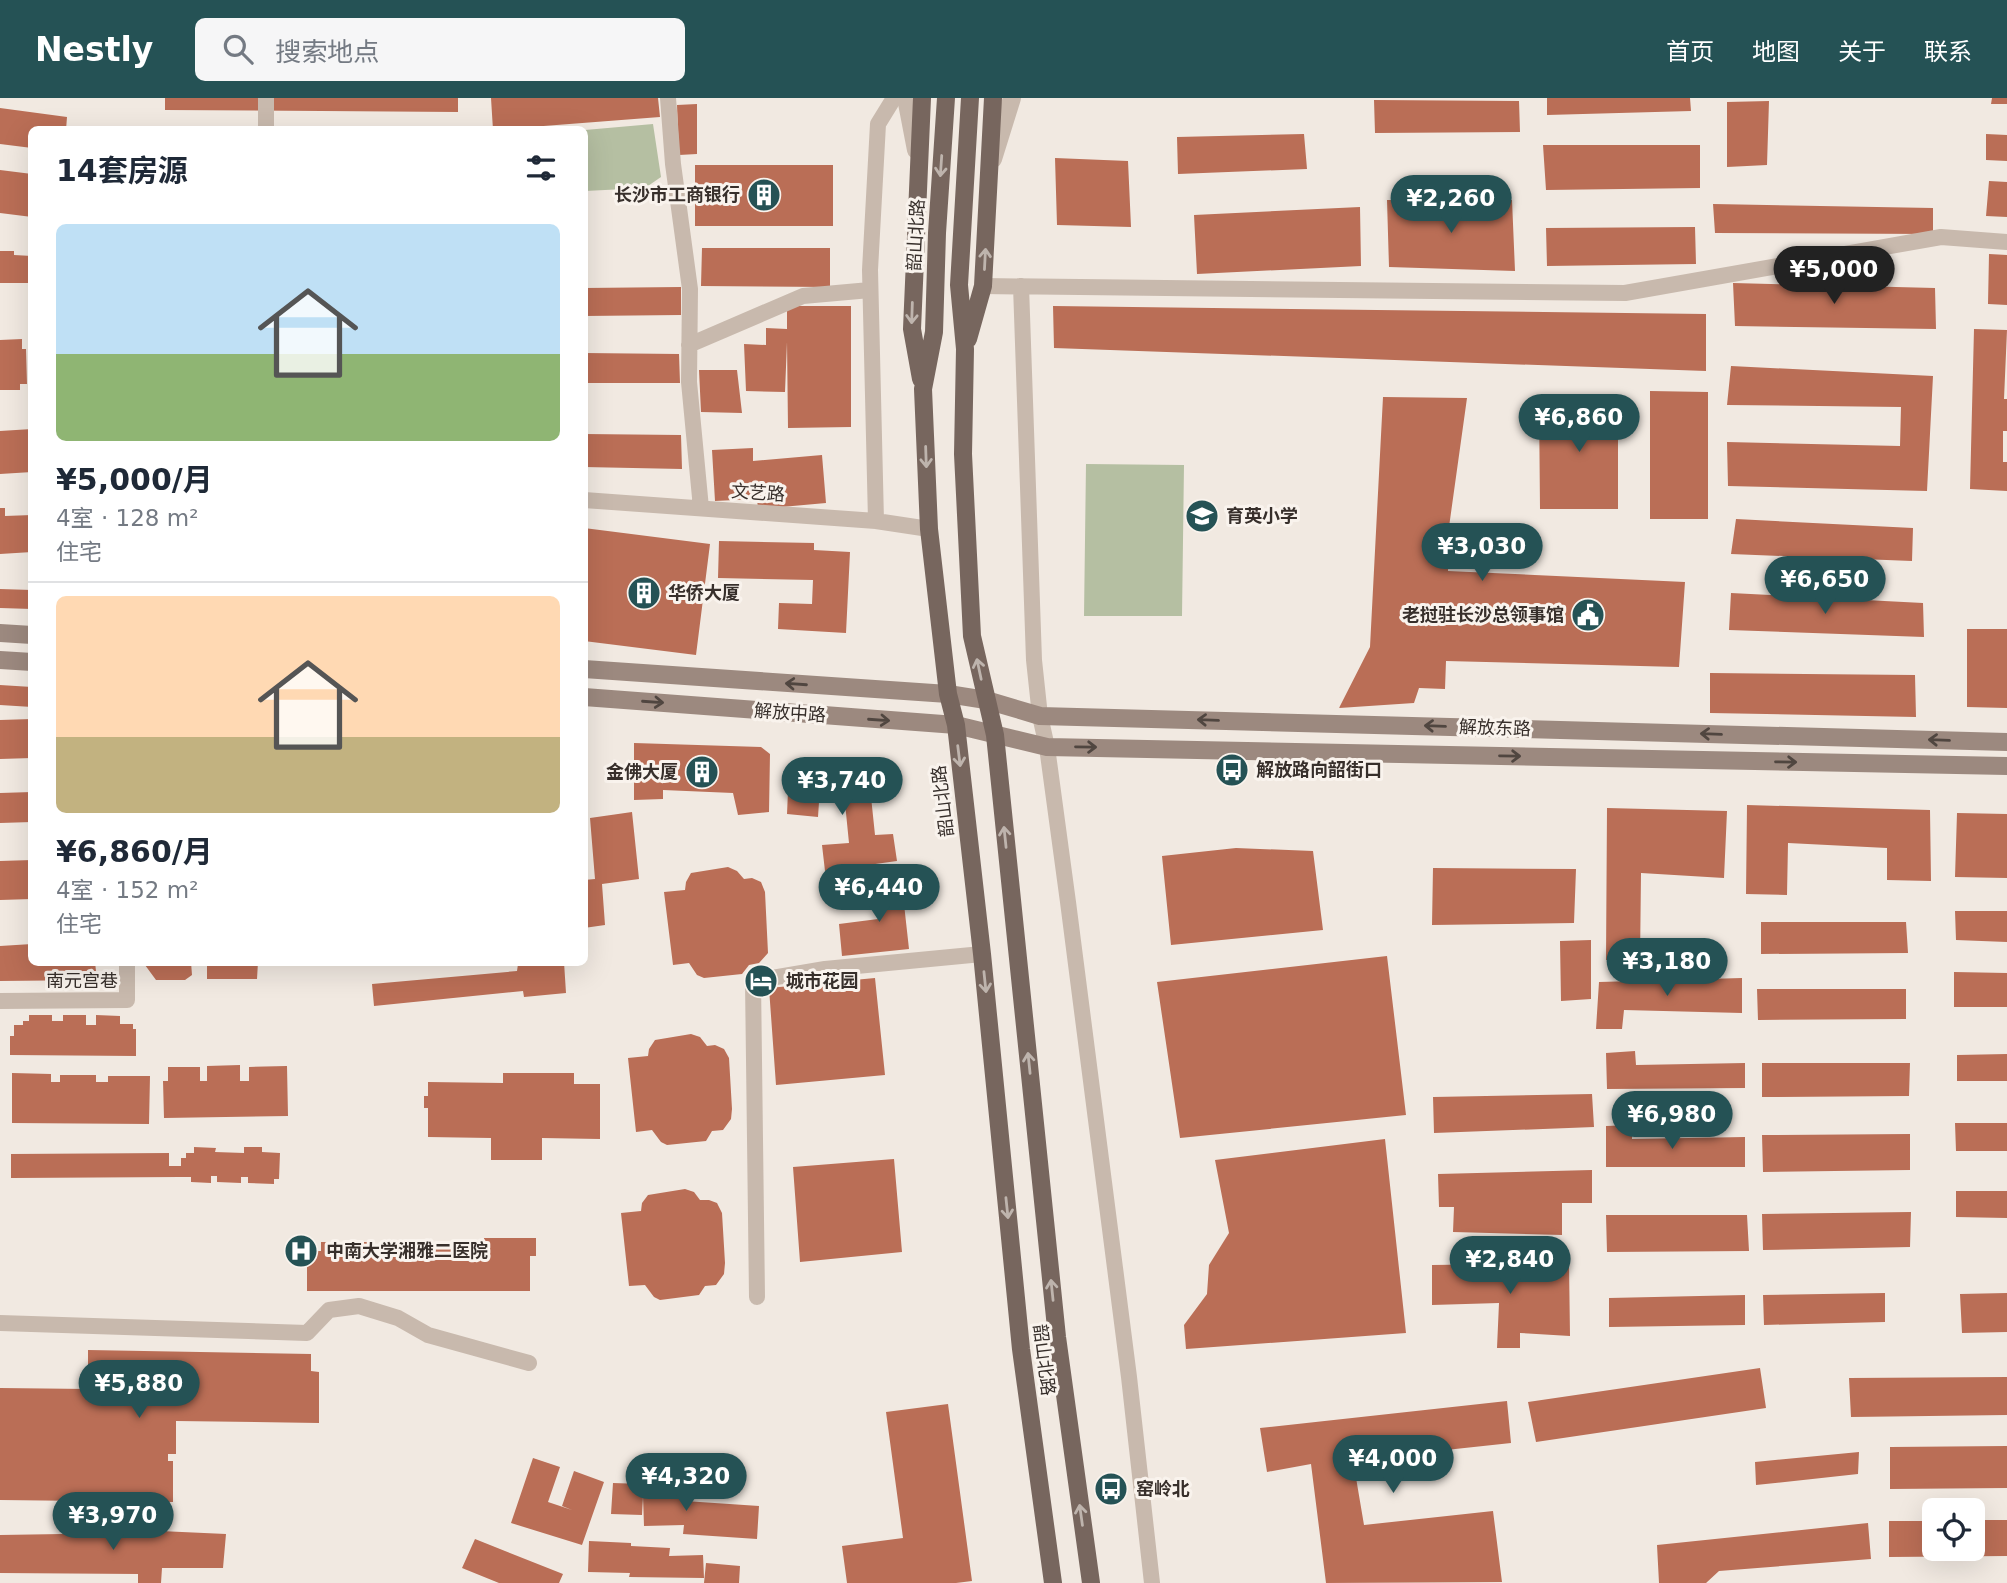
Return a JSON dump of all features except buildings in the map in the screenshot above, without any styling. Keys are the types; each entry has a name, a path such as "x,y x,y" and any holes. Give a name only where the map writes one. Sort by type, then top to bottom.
{"main road":[{"path":"922,98 912,329 923,389"},
{"name":"韶山北路","path":"946,98 936,233 934,332 923,389 929,529 948,694 956,726 982,954 1021,1349 1053,1583"},
{"name":"韶山北路","path":"970,98 960,285 965,349 963,454 972,636 995,735 1057,1337 1091,1583"},
{"path":"965,349 983,286 993,98"},
{"path":"0,633 28,635"},
{"path":"0,660 28,662"},
{"name":"解放中路","path":"588,669 948,694 986,700"},
{"name":"解放中路","path":"588,697 956,726 995,735"},
{"name":"解放东路","path":"986,700 1040,716 2007,741"},
{"name":"解放东路","path":"995,735 1047,747 2007,766"}],"street":[{"path":"266,98 266,126"},
{"path":"668,98 673,164 690,289 689,382 701,508"},
{"path":"876,521 870,270 878,124 894,98"},
{"path":"906,98 919,161"},
{"path":"989,169 1012,98"},
{"path":"983,286 1625,293 1941,237 2007,242"},
{"path":"1021,286 1034,660 1129,1377 1152,1583"},
{"path":"689,345 803,296 870,290"},
{"name":"文艺路","path":"588,500 876,521 929,529"},
{"path":"757,1297 753,981 825,969 982,954"},
{"name":"南元宫巷","path":"0,1000 127,1000 127,966"},
{"path":"0,1323 307,1332 329,1310 359,1306 398,1318 428,1335 529,1363"}],"green space":[{"path":"653,124 661,177 645,188 588,191 588,130"},
{"path":"1086,464 1184,465 1182,616 1084,616"}],"place":[{"name":"长沙市工商银行","path":"764,195"},
{"name":"育英小学","path":"1202,516"},
{"name":"华侨大厦","path":"644,593"},
{"name":"老挝驻长沙总领事馆","path":"1588,615"},
{"name":"解放路向韶街口","path":"1232,770"},
{"name":"金佛大厦","path":"702,772"},
{"name":"城市花园","path":"761,981"},
{"name":"中南大学湘雅二医院","path":"301,1251"},
{"name":"窑岭北","path":"1111,1489"}]}
